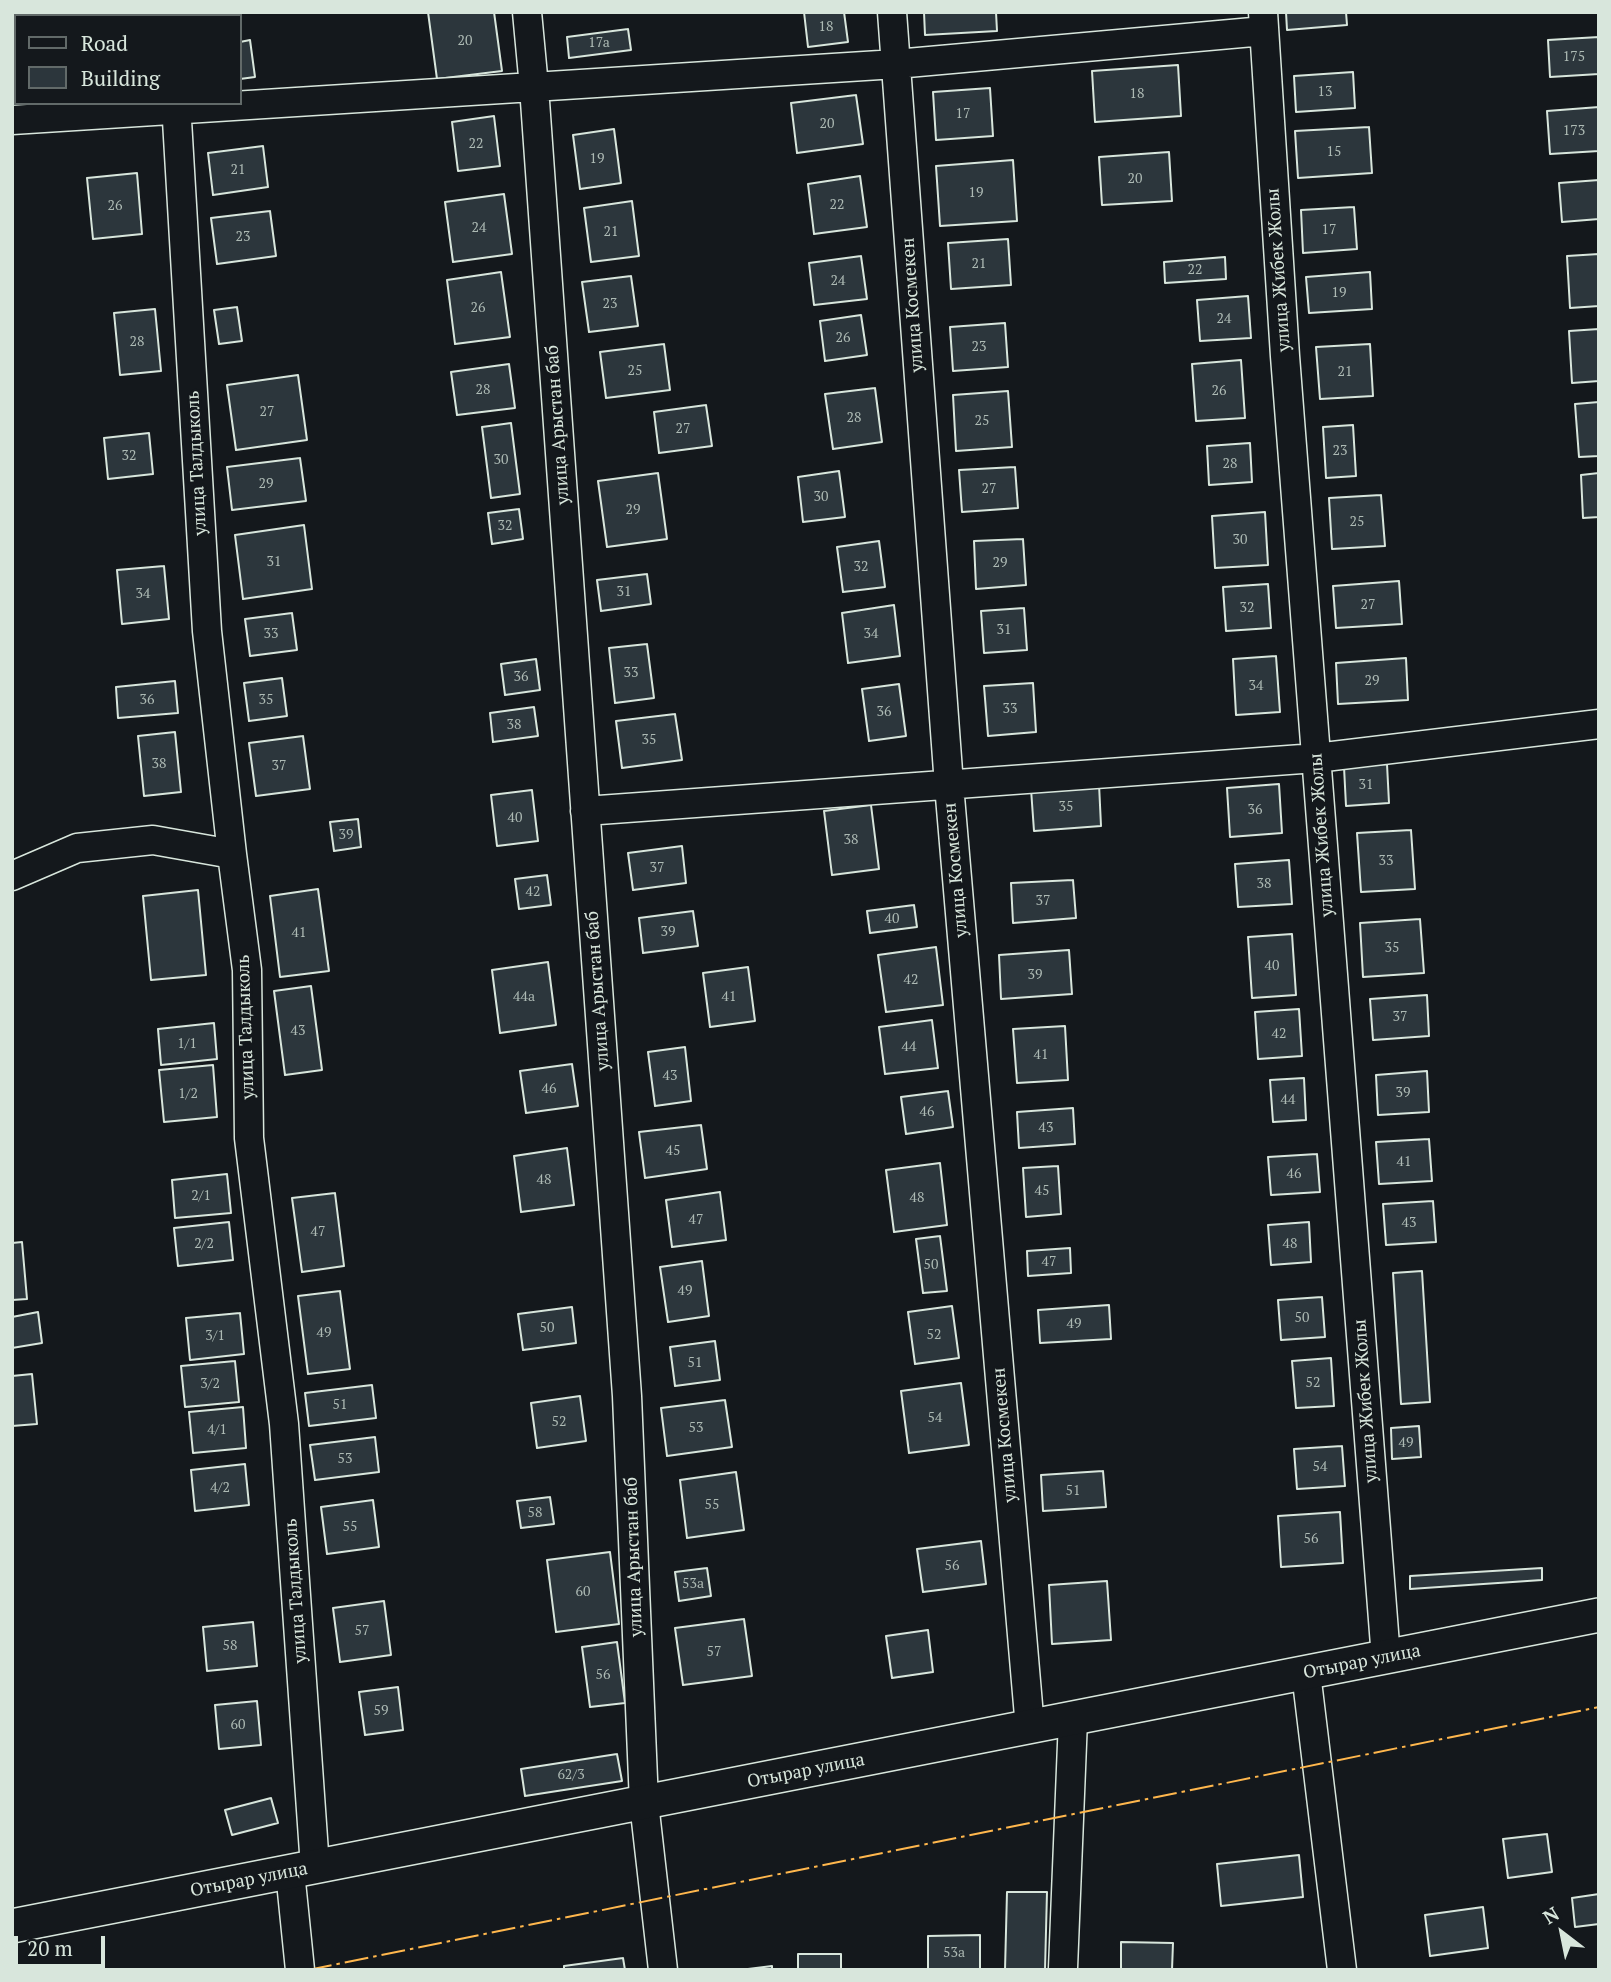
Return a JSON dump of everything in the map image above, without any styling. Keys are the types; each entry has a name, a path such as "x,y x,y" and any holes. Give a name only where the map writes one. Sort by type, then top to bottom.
{"street":[{"name":"улица Арыстан баб","path":"527,12 627,1396 644,1803 663,1970"},
{"name":"улица Космекен","path":"892,12 949,785 1030,1728"},
{"path":"242,102 896,64 1264,22"},
{"name":"улица Жибек Жолы","path":"1264,22 1285,356 1385,1658"},
{"path":"12,120 195,105"},
{"name":"улица Талдыколь","path":"176,106 207,631 247,970 248,1138 284,1424 303,1870 300,1970"},
{"path":"585,811 1316,758 1599,724"},
{"path":"12,876 77,848 153,840 232,854"},
{"name":"Отырар улица","path":"12,1926 1599,1615"},
{"path":"1306,1673 1342,1970"},
{"path":"1063,1968 1073,1719"}],"building":[{"path":"72,12 122,12 122,14"},
{"path":"428,12 494,12 502,71 437,79"},
{"path":"804,12 844,12 848,42 808,47"},
{"path":"924,12 996,12 997,31 925,35"},
{"path":"1286,12 1346,12 1347,25 1287,30"},
{"path":"628,29 631,50 569,58 567,37"},
{"path":"1599,37 1599,74 1550,77 1548,40"},
{"path":"250,40 255,77 242,79 242,42"},
{"path":"1178,65 1181,116 1095,122 1092,71"},
{"path":"1353,72 1355,108 1296,112 1294,76"},
{"path":"990,88 993,136 936,140 933,92"},
{"path":"856,95 863,144 797,153 791,103"},
{"path":"1599,107 1599,151 1550,154 1547,111"},
{"path":"494,116 500,166 458,171 452,122"},
{"path":"1369,127 1372,173 1298,178 1295,131"},
{"path":"614,129 621,183 580,189 573,135"},
{"path":"263,146 268,187 213,195 208,153"},
{"path":"1169,152 1172,201 1102,205 1099,157"},
{"path":"1013,160 1017,221 940,226 936,166"},
{"path":"137,173 142,234 93,239 87,178"},
{"path":"860,176 867,227 814,234 808,184"},
{"path":"1599,180 1599,219 1562,222 1559,183"},
{"path":"504,194 512,254 453,262 445,202"},
{"path":"632,201 639,256 591,262 584,208"},
{"path":"1354,207 1357,249 1303,253 1301,210"},
{"path":"270,211 276,256 217,264 211,218"},
{"path":"1008,239 1011,285 951,289 948,243"},
{"path":"1599,254 1599,306 1570,308 1567,256"},
{"path":"861,256 867,299 814,305 809,263"},
{"path":"1225,257 1226,279 1165,283 1164,262"},
{"path":"501,272 510,337 455,344 447,280"},
{"path":"1370,272 1372,309 1309,313 1306,277"},
{"path":"631,276 638,326 589,332 582,282"},
{"path":"1248,296 1251,338 1200,341 1197,300"},
{"path":"237,307 242,341 219,344 214,310"},
{"path":"155,309 161,371 120,375 114,313"},
{"path":"861,315 867,355 825,361 820,321"},
{"path":"1005,323 1008,367 953,371 950,327"},
{"path":"1599,329 1599,381 1572,383 1569,331"},
{"path":"664,344 670,390 606,398 600,352"},
{"path":"1370,344 1373,396 1320,399 1316,347"},
{"path":"1241,360 1245,418 1196,421 1192,364"},
{"path":"509,364 515,408 457,415 451,372"},
{"path":"298,375 307,440 236,450 227,385"},
{"path":"875,388 882,442 833,449 825,394"},
{"path":"1008,391 1012,447 956,451 953,395"},
{"path":"1599,402 1599,456 1579,457 1575,404"},
{"path":"706,405 712,446 659,453 654,412"},
{"path":"511,423 520,494 491,498 482,427"},
{"path":"1353,425 1356,476 1326,478 1323,427"},
{"path":"149,433 153,474 108,479 104,438"},
{"path":"1250,443 1252,482 1209,485 1207,446"},
{"path":"300,458 306,501 232,510 227,467"},
{"path":"1015,467 1018,508 962,512 959,470"},
{"path":"839,471 845,517 803,522 798,477"},
{"path":"658,473 667,539 607,547 598,481"},
{"path":"1599,473 1599,517 1583,518 1581,475"},
{"path":"1381,495 1385,546 1332,549 1329,498"},
{"path":"519,509 523,539 492,544 488,513"},
{"path":"1265,512 1268,565 1215,568 1212,516"},
{"path":"304,525 312,589 243,599 235,535"},
{"path":"1023,539 1026,585 976,589 974,541"},
{"path":"879,541 885,587 843,592 837,547"},
{"path":"164,566 169,619 122,624 117,570"},
{"path":"647,574 651,604 601,611 597,580"},
{"path":"1399,581 1402,624 1336,628 1333,586"},
{"path":"1268,584 1271,628 1226,631 1223,587"},
{"path":"894,605 900,656 848,663 842,613"},
{"path":"1024,608 1027,650 984,653 981,611"},
{"path":"292,613 297,650 250,656 245,619"},
{"path":"647,644 654,698 615,703 609,648"},
{"path":"1276,656 1280,712 1236,715 1233,659"},
{"path":"1406,658 1408,700 1338,704 1336,663"},
{"path":"536,659 540,690 505,695 501,664"},
{"path":"282,678 287,716 249,721 244,683"},
{"path":"175,681 178,713 118,718 116,687"},
{"path":"1033,683 1036,732 988,736 984,686"},
{"path":"899,684 906,736 869,741 862,689"},
{"path":"534,707 538,736 493,742 490,713"},
{"path":"675,714 682,760 622,768 616,721"},
{"path":"175,732 181,792 144,796 138,736"},
{"path":"303,736 310,789 256,796 249,743"},
{"path":"1387,764 1389,803 1346,806 1344,767"},
{"path":"1099,784 1101,826 1034,831 1031,789"},
{"path":"1279,784 1282,833 1230,837 1227,788"},
{"path":"532,790 538,841 497,846 491,795"},
{"path":"871,805 879,869 832,875 824,811"},
{"path":"358,819 361,847 334,851 330,822"},
{"path":"1411,830 1415,889 1361,892 1357,833"},
{"path":"682,846 686,883 633,890 628,853"},
{"path":"1289,860 1292,904 1238,907 1235,864"},
{"path":"547,875 551,905 519,909 515,879"},
{"path":"1073,880 1076,918 1013,923 1011,883"},
{"path":"318,889 329,971 280,977 270,896"},
{"path":"198,890 206,975 151,980 143,896"},
{"path":"914,905 917,927 870,933 867,911"},
{"path":"693,911 698,946 643,953 639,918"},
{"path":"1420,919 1424,973 1363,977 1360,923"},
{"path":"1292,934 1296,995 1252,998 1248,937"},
{"path":"936,947 943,1005 886,1012 878,955"},
{"path":"1069,950 1072,994 1001,999 999,955"},
{"path":"548,962 556,1025 500,1033 492,970"},
{"path":"748,967 755,1021 710,1027 703,973"},
{"path":"311,986 322,1070 285,1075 274,991"},
{"path":"1427,995 1429,1036 1373,1040 1370,999"},
{"path":"1299,1009 1302,1056 1258,1059 1255,1012"},
{"path":"932,1020 938,1068 885,1074 879,1027"},
{"path":"214,1023 217,1059 161,1065 158,1029"},
{"path":"1065,1026 1068,1080 1017,1083 1013,1029"},
{"path":"685,1047 691,1101 655,1106 648,1052"},
{"path":"572,1064 578,1106 526,1113 520,1071"},
{"path":"213,1065 217,1117 164,1122 159,1070"},
{"path":"1427,1071 1429,1112 1378,1115 1376,1075"},
{"path":"1304,1078 1306,1120 1273,1122 1270,1080"},
{"path":"948,1091 953,1127 906,1134 901,1097"},
{"path":"1073,1108 1075,1144 1019,1148 1017,1112"},
{"path":"701,1125 707,1169 645,1178 639,1132"},
{"path":"1429,1139 1432,1181 1379,1184 1376,1142"},
{"path":"567,1148 574,1205 521,1212 514,1156"},
{"path":"1317,1154 1320,1192 1271,1195 1268,1157"},
{"path":"940,1163 947,1225 894,1232 886,1170"},
{"path":"1058,1166 1061,1214 1026,1217 1023,1168"},
{"path":"227,1174 231,1213 175,1218 172,1180"},
{"path":"720,1192 726,1240 672,1247 666,1200"},
{"path":"335,1193 344,1266 302,1272 292,1198"},
{"path":"1433,1201 1436,1242 1386,1245 1383,1204"},
{"path":"229,1222 233,1260 178,1266 174,1228"},
{"path":"1309,1222 1311,1262 1271,1265 1268,1225"},
{"path":"940,1236 947,1291 923,1293 916,1239"},
{"path":"22,1242 27,1299 12,1300 12,1243"},
{"path":"1070,1248 1071,1273 1028,1276 1027,1251"},
{"path":"702,1261 709,1316 668,1322 660,1267"},
{"path":"1422,1271 1430,1402 1401,1404 1393,1273"},
{"path":"340,1291 350,1369 308,1374 298,1296"},
{"path":"1322,1297 1325,1337 1281,1340 1278,1300"},
{"path":"1109,1305 1111,1339 1040,1343 1038,1310"},
{"path":"952,1306 959,1358 915,1364 908,1312"},
{"path":"572,1307 576,1343 523,1350 518,1314"},
{"path":"38,1312 42,1343 12,1348 12,1317"},
{"path":"240,1313 244,1354 190,1360 186,1318"},
{"path":"715,1341 720,1380 675,1386 670,1347"},
{"path":"1331,1358 1334,1406 1296,1408 1292,1361"},
{"path":"235,1361 239,1402 185,1407 181,1366"},
{"path":"32,1374 37,1424 12,1426 12,1376"},
{"path":"961,1383 969,1445 909,1453 901,1391"},
{"path":"372,1385 376,1418 309,1426 305,1393"},
{"path":"580,1396 586,1441 537,1448 531,1403"},
{"path":"725,1400 732,1447 667,1456 661,1408"},
{"path":"243,1407 246,1448 193,1453 189,1412"},
{"path":"1419,1426 1421,1457 1392,1459 1391,1428"},
{"path":"375,1437 379,1472 315,1480 310,1445"},
{"path":"1342,1446 1345,1486 1297,1489 1294,1449"},
{"path":"245,1464 249,1505 195,1511 191,1470"},
{"path":"1103,1471 1106,1507 1043,1511 1041,1475"},
{"path":"736,1472 744,1530 687,1538 680,1480"},
{"path":"550,1497 554,1524 521,1528 517,1501"},
{"path":"373,1500 379,1547 327,1554 321,1507"},
{"path":"1340,1512 1343,1563 1281,1567 1278,1516"},
{"path":"981,1541 986,1584 923,1592 917,1549"},
{"path":"610,1552 619,1624 556,1632 547,1560"},
{"path":"707,1568 711,1596 679,1601 675,1572"},
{"path":"1542,1568 1542,1580 1410,1589 1410,1576"},
{"path":"1107,1581 1111,1640 1052,1644 1049,1585"},
{"path":"384,1601 391,1655 340,1662 333,1608"},
{"path":"744,1619 752,1676 683,1685 675,1628"},
{"path":"253,1622 257,1666 207,1671 203,1627"},
{"path":"928,1630 933,1672 892,1678 886,1636"},
{"path":"617,1642 625,1703 590,1707 582,1647"},
{"path":"398,1687 403,1730 365,1735 359,1692"},
{"path":"257,1701 261,1745 219,1749 215,1705"},
{"path":"617,1754 622,1781 525,1796 521,1769"},
{"path":"271,1798 278,1823 232,1835 225,1810"},
{"path":"1547,1834 1552,1872 1508,1878 1503,1839"},
{"path":"1299,1855 1303,1897 1221,1906 1217,1864"},
{"path":"1007,1892 1047,1892 1045,1970 1005,1970"},
{"path":"1599,1894 1599,1924 1575,1927 1572,1898"},
{"path":"1483,1907 1488,1948 1430,1956 1425,1915"},
{"path":"980,1935 980,1970 928,1970 928,1936"},
{"path":"1121,1942 1173,1943 1172,1970 1121,1970"},
{"path":"798,1954 841,1954 841,1970 798,1970"},
{"path":"623,1958 625,1970 564,1970 564,1966"},
{"path":"772,1966 772,1970 740,1970"}],"power":[{"path":"308,1970 1599,1707"}]}
